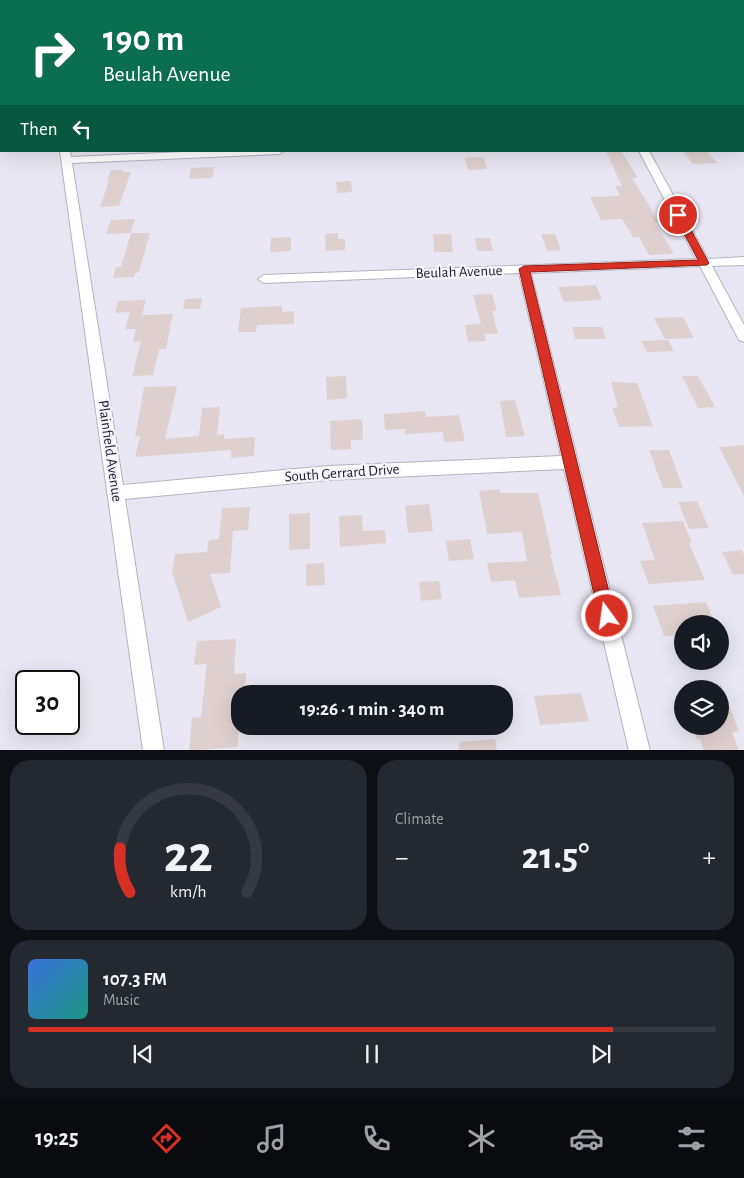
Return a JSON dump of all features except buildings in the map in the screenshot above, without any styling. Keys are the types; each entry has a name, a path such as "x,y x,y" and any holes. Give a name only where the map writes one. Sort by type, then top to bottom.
{"street":[{"path":"65,156 236,152"},
{"path":"645,152 744,337"},
{"name":"Plainfield Avenue","path":"65,156 154,750"},
{"name":"Beulah Avenue","path":"264,279 744,261"},
{"path":"524,269 569,462 640,750"},
{"name":"South Gerrard Drive","path":"116,493 328,473 569,462"}],"route":[{"path":"607,616 524,269 704,263 678,215"}]}
